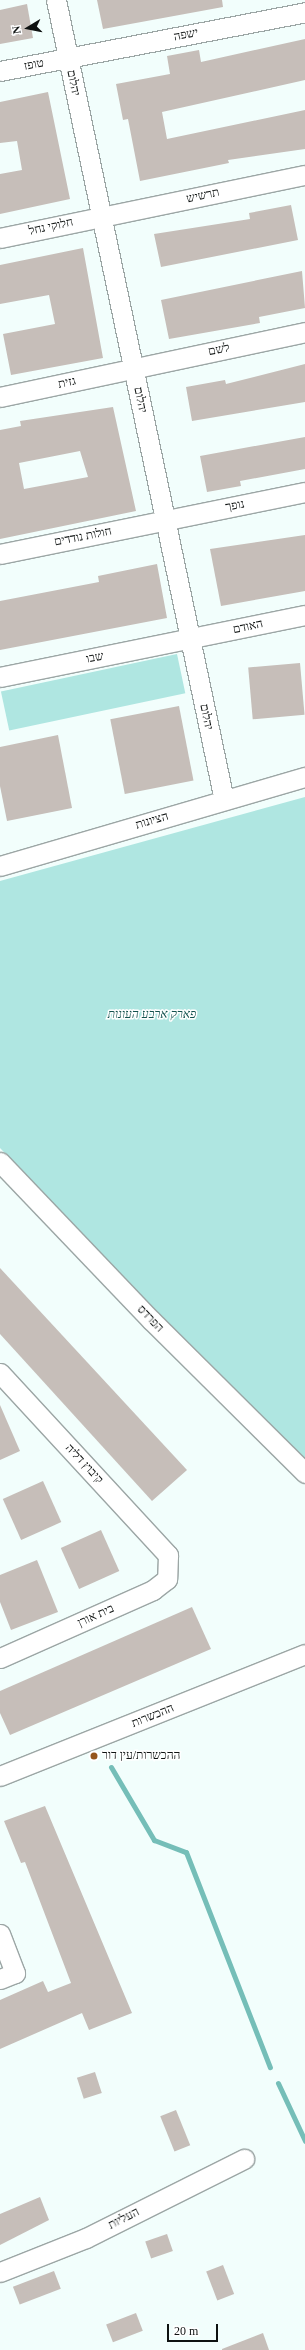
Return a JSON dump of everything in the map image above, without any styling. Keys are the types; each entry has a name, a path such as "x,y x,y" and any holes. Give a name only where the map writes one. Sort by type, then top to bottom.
{"street":[{"name":"יהלום","path":"56,0 224,800"},
{"name":"ישפה","path":"68,58 305,12"},
{"name":"טופז","path":"0,71 68,58"},
{"name":"תרשיש","path":"101,217 305,175"},
{"name":"חלוקי נחל","path":"0,238 101,217"},
{"name":"לשם","path":"133,369 305,332"},
{"name":"גזית","path":"0,397 133,369"},
{"name":"נופך","path":"165,520 305,492"},
{"name":"חולות נודדים","path":"0,554 165,520"},
{"name":"האודם","path":"190,639 305,615"},
{"name":"שבו","path":"0,677 190,639"},
{"name":"הציונות","path":"0,866 305,777"},
{"name":"הפרדס","path":"0,1162 151,1320 305,1473"},
{"name":"קיבוץ דליה","path":"1,1377 168,1556"},
{"name":"בית אורן","path":"0,1658 153,1590 168,1579 168,1556"},
{"name":"ההכשרות","path":"0,1776 305,1654"},
{"path":"0,1934 15,1973 0,1979"},
{"name":"העליות","path":"0,2272 86,2238 244,2159"}],"green space":[{"path":"177,654 185,693 9,731 1,691"},
{"name":"פארק ארבע העונות","path":"305,797 305,1466 0,1148 0,881"}],"building":[{"path":"97,0 222,0 223,7 103,29"},
{"path":"27,4 33,38 0,44 0,10"},
{"path":"305,39 305,80 162,112 167,139 305,110 305,149 228,160 229,163 140,181 128,119 123,120 116,84 170,74 167,56 199,50 201,62"},
{"path":"48,92 70,199 0,214 0,174 22,170 17,141 0,143 0,102"},
{"path":"291,205 298,240 161,267 154,234 250,219 249,213"},
{"path":"83,248 103,358 11,375 3,334 55,324 49,295 0,304 0,265"},
{"path":"302,271 305,308 259,317 260,323 169,339 161,300"},
{"path":"305,364 305,402 192,421 186,387 225,380 226,384"},
{"path":"113,407 136,511 0,539 0,430 21,426 20,421","holes":["80,451 88,477 24,489 19,463"]},
{"path":"305,437 305,469 240,481 241,486 207,492 200,456"},
{"path":"305,535 305,591 221,606 210,549"},
{"path":"157,564 167,618 0,650 0,601 99,582 98,576"},
{"path":"300,663 305,715 253,719 248,668"},
{"path":"179,706 194,781 125,794 110,719"},
{"path":"58,735 72,808 7,821 0,786 0,747"},
{"path":"0,1268 187,1470 152,1501 0,1334"},
{"path":"0,1405 20,1451 0,1460"},
{"path":"43,1481 61,1522 21,1540 3,1499"},
{"path":"101,1530 119,1571 79,1589 61,1548"},
{"path":"37,1560 58,1612 11,1630 0,1602 0,1575"},
{"path":"192,1607 211,1649 10,1735 0,1713 0,1691"},
{"path":"45,1806 132,2013 89,2030 82,2013 0,2049 0,2000 43,1981 48,1992 71,1983 25,1862 21,1863 4,1821"},
{"path":"95,2072 102,2093 84,2099 77,2078"},
{"path":"176,2110 190,2145 174,2152 160,2116"},
{"path":"40,2197 49,2220 0,2245 0,2214"},
{"path":"167,2234 173,2251 151,2259 145,2241"},
{"path":"223,2265 234,2294 217,2300 206,2271"},
{"path":"54,2271 61,2289 20,2305 13,2287"},
{"path":"136,2313 143,2331 113,2342 106,2324"},
{"path":"263,2333 269,2350 222,2350 222,2349"}],"waterway":[{"path":"111,1767 154,1840 186,1852 270,2067"},
{"path":"278,2083 305,2141"}],"place":[{"name":"ההכשרות/עין דור","path":"94,1756"}]}
